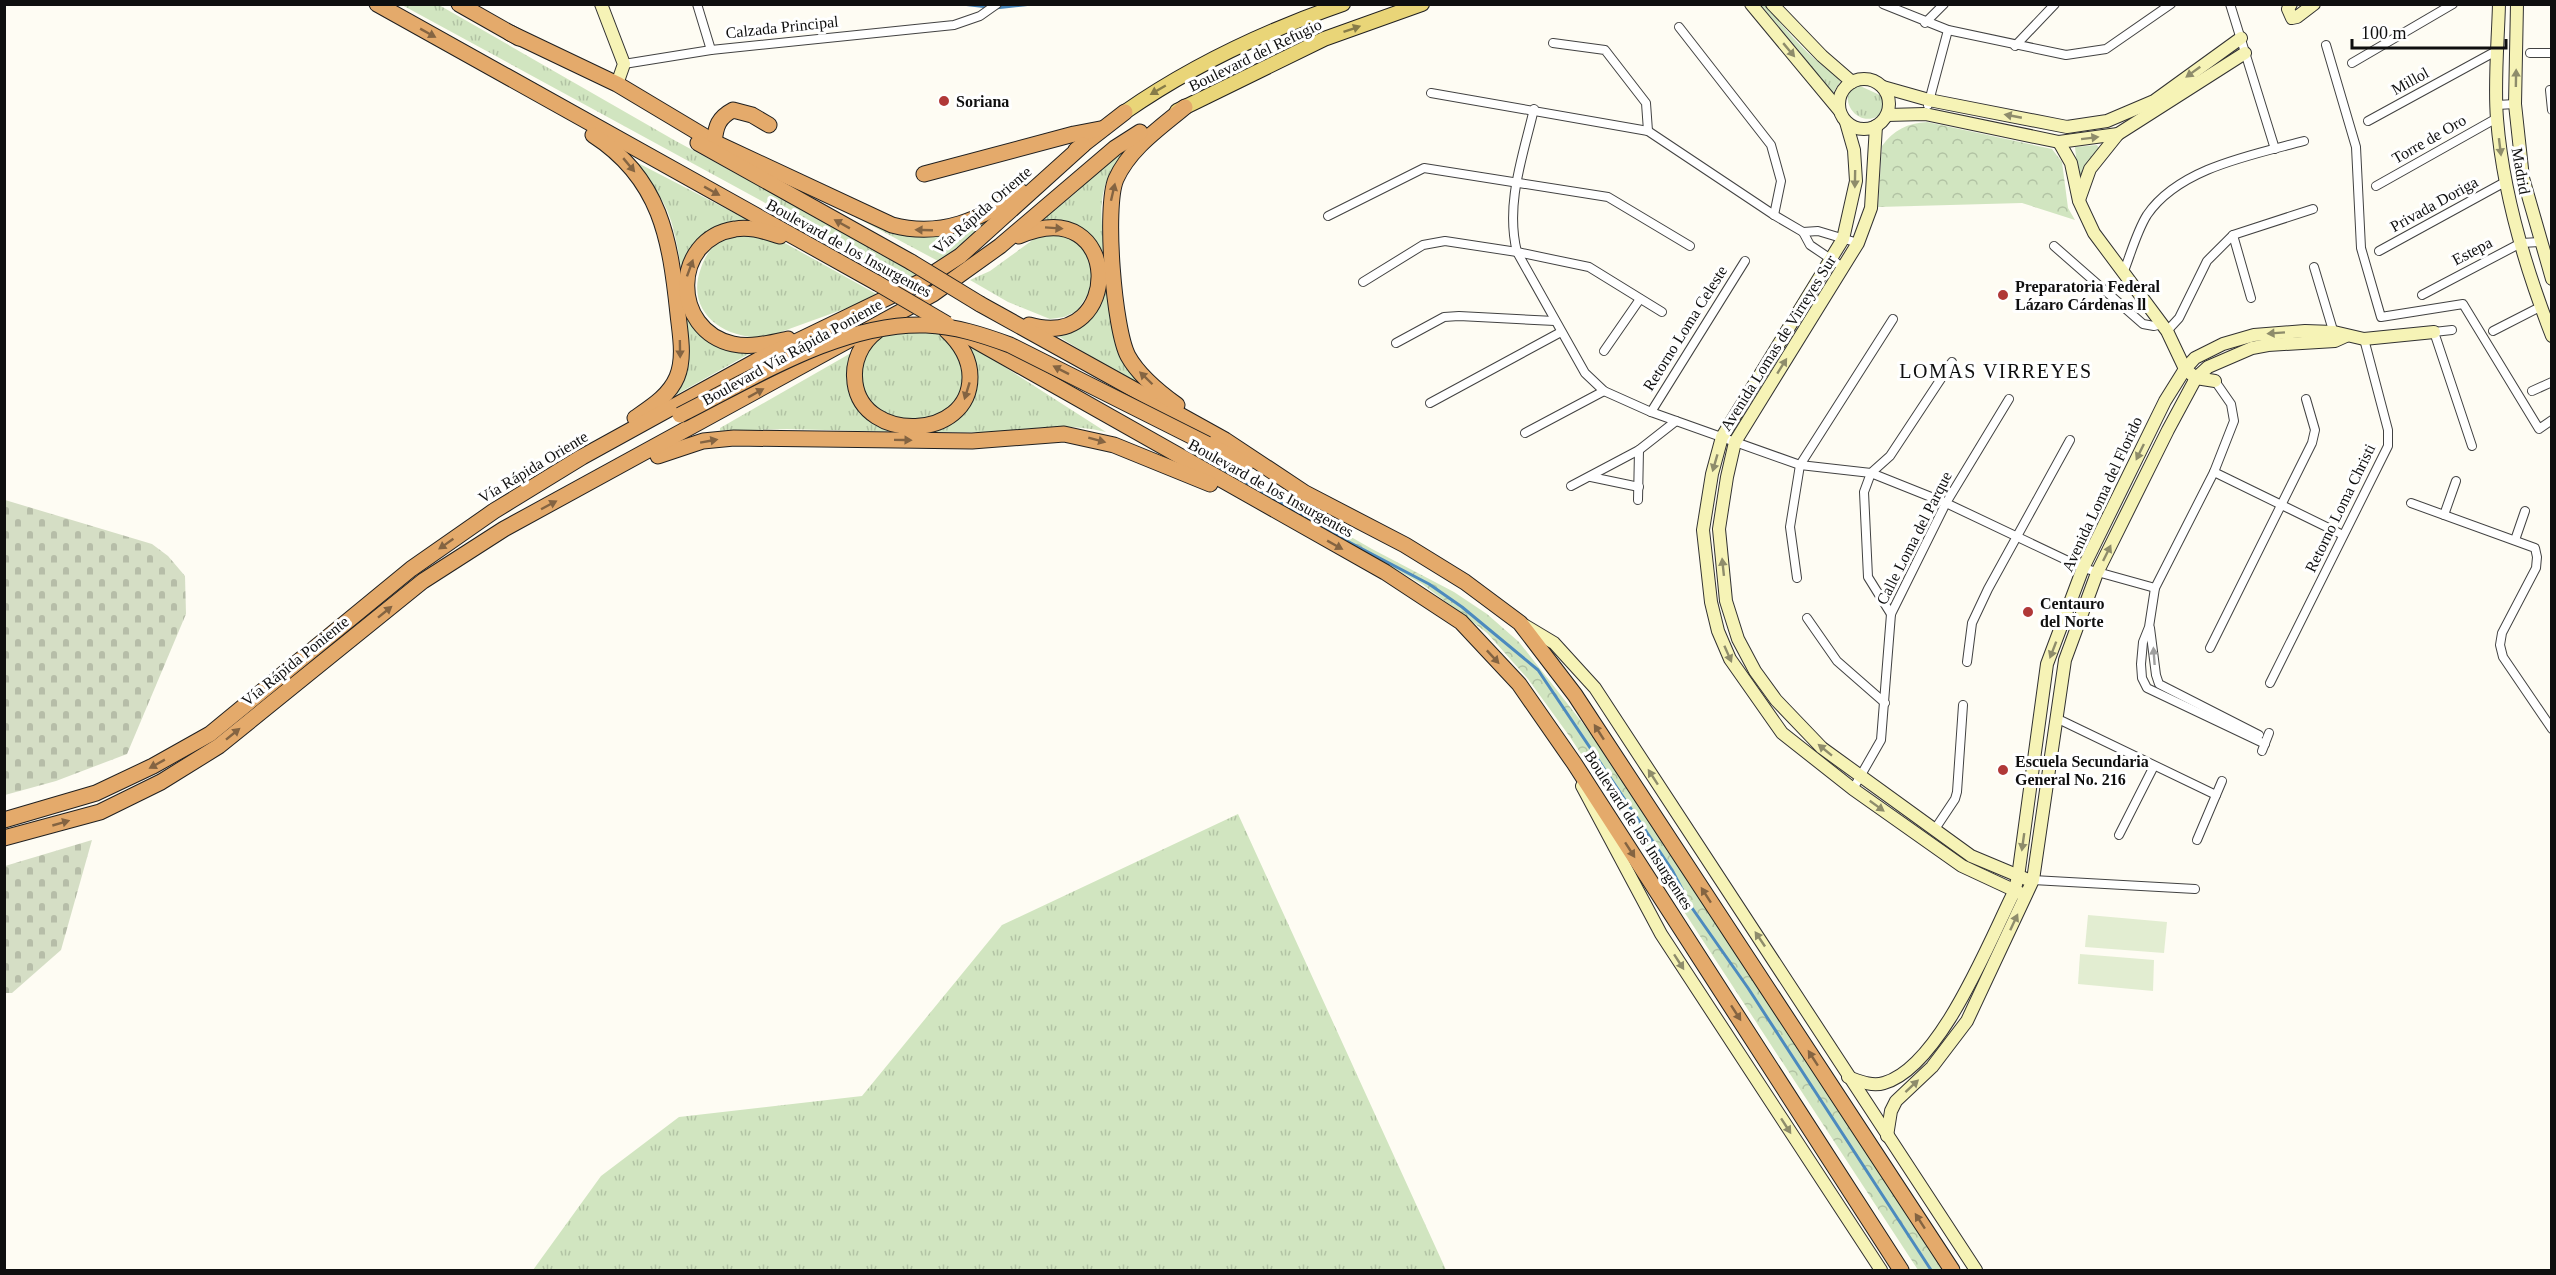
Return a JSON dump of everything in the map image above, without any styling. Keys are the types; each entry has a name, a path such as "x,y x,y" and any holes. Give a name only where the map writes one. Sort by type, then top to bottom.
{"highway":[{"name":"Boulevard de los Insurgentes","path":"377,4 877,283 927,312 957,334 1385,572 1461,622 1519,684 1574,763 1901,1270"},
{"name":"Boulevard de los Insurgentes","path":"459,4 911,262 980,304 1226,440 1305,493 1465,582 1520,623 1575,695 1952,1270"},
{"path":"481,4 504,29 617,84 714,142 886,223 906,228 929,230 961,225 993,210 1125,112"},
{"path":"496,71 608,145 622,157 634,171 655,206 670,247 681,352 676,378 659,401 582,457"},
{"path":"1185,106 1132,154 1122,168 1113,189 1110,220 1118,324 1124,345 1137,369 1173,402 1226,440"},
{"path":"714,142 716,124 723,116 733,111 752,115 769,125"},
{"path":"924,174 1074,134 1103,129"},
{"name":"Boulevard Vía Rápida Poniente","path":"594,481 942,288 1000,246 1106,155 1140,132"},
{"name":"Vía Rápida Oriente","path":"4,820 96,793 153,766 210,734 411,568 494,511 582,457 758,360 900,294 960,256 1083,144"},
{"path":"1000,246 1041,227 1065,228 1078,235 1093,251 1098,263 1100,280 1098,294 1090,309 1067,325 1037,327 1002,315"},
{"path":"807,244 753,229 726,231 711,238 698,251 688,270 686,288 689,305 697,320 724,341 754,345 817,332"},
{"path":"903,311 867,341 856,362 854,375 857,392 867,409 880,418 899,425 927,426 942,422 956,411 967,393 970,371 957,334"},
{"path":"494,511 782,364 835,341 885,327 927,325 961,330 1010,345 1305,493"},
{"path":"594,481 679,447 718,439 752,437 972,441 1064,434 1114,445 1161,462 1284,517"},
{"name":"Vía Rápida Poniente","path":"4,838 100,812 161,782 219,746 423,581 504,529 594,481"}],"main road":[{"name":"Boulevard del Refugio","path":"1125,112 1149,95 1208,63 1305,18 1343,4"},
{"name":"Boulevard del Refugio","path":"1140,132 1185,106 1324,39 1422,4"}],"street":[{"path":"601,4 624,64 617,84"},
{"path":"697,4 711,50"},
{"name":"Calzada Principal","path":"624,64 711,50 954,25 980,16 997,4"},
{"path":"1751,4 1843,116 1860,129 1876,126 1887,115 1889,100 1883,87"},
{"path":"1772,4 1822,56 1852,82"},
{"path":"1883,4 1925,23 1948,30 2066,55 2106,49 2171,4"},
{"path":"1925,23 1944,4"},
{"path":"2015,46 2055,4"},
{"path":"2230,4 2275,149"},
{"path":"2290,4 2288,9 2292,18 2297,17 2314,4"},
{"path":"2352,63 2453,4"},
{"name":"Madrid","path":"2499,4 2497,111 2505,182 2540,307 2552,336"},
{"name":"Madrid","path":"2517,4 2515,104 2523,178 2552,279"},
{"path":"1679,27 1771,144 1781,181 1774,215"},
{"path":"1925,114 1948,30"},
{"path":"1843,116 1839,104 1842,91 1852,82 1868,79 1883,87 1929,100 2067,127 2108,121 2154,101 2241,38"},
{"path":"1553,44 1605,50 1646,103 1648,131"},
{"path":"2326,45 2356,147 2361,248 2382,317 2463,304 2539,429 2552,420"},
{"name":"Millol","path":"2368,121 2498,50"},
{"path":"2079,201 2090,169 2118,134 2245,53"},
{"path":"2530,53 2552,53"},
{"path":"2550,90 2552,110"},
{"path":"1431,93 1534,109 1648,131 1803,232 1810,245 1844,268"},
{"path":"2497,111 2515,104"},
{"path":"1534,109 1517,181 1512,213 1512,234 1517,252 1584,373 1604,391 1651,412 1800,465 1871,473 1946,502 2083,568 2155,588"},
{"name":"Torre de Oro","path":"2376,186 2497,111"},
{"path":"1887,115 1925,114 2060,142 2118,134"},
{"name":"Avenida Lomas de Virreyes Sur","path":"1843,116 1854,150 1856,181 1843,239 1722,437 1712,474 1703,530 1711,602 1718,631 1730,659 1755,698 1782,733 1853,789 1962,866 2014,892 2027,895"},
{"name":"Avenida Lomas de Virreyes Sur","path":"1876,126 1871,208 1858,243 1735,442 1719,529 1726,601 1738,639 1755,671 1776,700 1822,748 1971,856 2018,877 2033,880 2194,889"},
{"path":"2124,271 2146,217 2162,197 2197,174 2304,141"},
{"path":"2060,142 2070,163 2079,201 2094,233 2164,327 2185,369 2196,378 2215,381"},
{"path":"1328,216 1424,168 1608,197 1690,246"},
{"name":"Privada Doriga","path":"2379,252 2505,182"},
{"path":"2054,246 2143,324 2164,327 2179,318 2207,261 2233,235 2313,209"},
{"path":"1803,232 1818,231 1858,243"},
{"path":"2233,235 2251,298"},
{"path":"1363,282 1423,245 1445,241 1517,252 1589,267 1662,312"},
{"name":"Estepa","path":"2422,295 2521,243 2540,242"},
{"name":"Retorno Loma Celeste","path":"1651,412 1745,261"},
{"path":"2313,267 2338,336"},
{"path":"1604,351 1640,299"},
{"path":"2493,331 2540,307"},
{"path":"1396,343 1444,317 1554,321"},
{"path":"1797,578 1790,527 1800,465 1893,319"},
{"path":"2452,330 2434,332 2472,446"},
{"name":"Avenida Loma del Florido","path":"1848,1077 1865,1083 1882,1084 1896,1078 1922,1057 1943,1030 2014,892 2048,664 2083,568 2165,401 2185,369 2195,358 2223,344 2254,335 2305,331 2364,339 2434,332"},
{"path":"1430,403 1561,332"},
{"name":"Avenida Loma del Florido","path":"1887,1136 1891,1111 1896,1101 1932,1066 1958,1036 2027,895 2033,880 2065,660 2097,573 2196,378 2208,367 2236,353 2268,345 2338,336"},
{"name":"Retorno Loma Christi","path":"2271,682 2388,447 2388,430 2364,339"},
{"path":"2150,627 2143,642 2140,664 2142,678 2147,688 2266,742 2159,684 2156,675 2150,627 2155,588 2214,472 2234,421 2231,404 2208,367 2175,348"},
{"path":"1891,614 1868,577 1864,492 1871,473 1890,456 1952,362"},
{"path":"2532,392 2552,382"},
{"path":"1525,433 1604,391"},
{"name":"Calle Loma del Parque","path":"1853,789 1881,740 1891,614 1946,502 2009,399"},
{"path":"2210,648 2312,442 2315,430 2306,399"},
{"path":"1571,486 1639,450 1676,421"},
{"path":"1967,662 1972,623 2070,440"},
{"path":"1638,500 1639,450"},
{"path":"2214,472 2343,535"},
{"path":"1591,477 1639,487"},
{"path":"2444,515 2456,481"},
{"path":"2411,502 2535,548 2536,568 2502,633 2500,645 2503,657 2552,729"},
{"path":"2515,540 2525,511"},
{"path":"1807,618 1837,661 1885,703"},
{"path":"1520,623 1554,643 1595,688 1976,1270"},
{"path":"1935,829 1955,799 1957,792 1963,705"},
{"path":"2056,718 2216,795"},
{"path":"1574,763 1577,776 1602,827 1661,934 1881,1270"},
{"path":"2119,836 2154,766"},
{"path":"2197,840 2222,781"},
{"path":"1986,949 1999,954"}],"green space":[{"path":"402,5 439,5 674,140 919,273 901,282 802,223"},
{"path":"1761,5 1765,5 1810,55 1842,79 1831,96 1800,52"},
{"path":"1858,85 1882,96 1885,108 1879,115 1865,119 1853,111 1848,97 1850,88"},
{"path":"1927,122 2052,149 2062,162 2068,208 2075,220 2022,203 1878,207 1882,146 1902,128"},
{"path":"1130,145 1110,174 1102,201 1102,230 1107,264 1094,240 1077,226 1056,222 1029,227 1046,217 1078,191 1086,177"},
{"path":"2097,145 2100,150 2079,186 2075,147"},
{"path":"636,162 748,220 735,222 692,254 697,325 756,350 672,397 684,382 687,365 687,323 682,274 667,210"},
{"path":"820,198 889,229 929,236 975,226 1003,214 938,261"},
{"path":"741,232 783,242 880,296 767,337 752,337 724,329 712,321 704,311 698,298 697,284 707,255 720,241"},
{"path":"1055,234 1069,237 1086,249 1094,285 1077,311 1064,317 1050,319 1008,302 970,280 990,271 1034,239"},
{"path":"1108,274 1112,320 1154,396 1050,331 1074,323 1091,314 1102,300"},
{"path":"934,331 951,342 960,356 962,393 946,411 936,416 902,420 886,414 873,404 864,391 861,376 862,360 869,346 887,333"},
{"path":"966,342 1106,432 1075,427 1046,427 987,432 922,432 945,427 959,417 974,394 977,385 977,368"},
{"path":"851,353 847,368 847,382 856,406 875,422 903,432 787,429 720,431 720,428"},
{"path":"1186,451 1199,451 1224,464 1372,549 1454,592 1487,614 1519,642 1610,758 1946,1270 1918,1270 1570,737 1528,679 1487,633 1422,584"},
{"path":"5,500 152,544 168,556 185,576 186,614 127,754 56,781 5,795"},
{"path":"1238,814 1446,1270 533,1270 601,1176 679,1117 862,1096 1002,925"},
{"path":"92,840 61,950 12,993 5,993 5,866"},
{"path":"2088,915 2167,922 2164,953 2085,947"},
{"path":"2080,954 2154,960 2153,991 2078,984"}],"waterway":[{"path":"962,4 988,7"},
{"path":"995,8 1032,4"},
{"path":"1206,459 1347,541 1429,584 1462,607 1538,670 1672,870 1692,908 1748,988 1931,1270"}],"place":[{"name":"Soriana","path":"944,101"},
{"name":"Preparatoria Federal Lázaro Cárdenas ll","path":"2003,295"},
{"name":"Centauro del Norte","path":"2028,612"},
{"name":"Escuela Secundaria General No. 216","path":"2003,770"}],"district":[{"name":"LOMAS VIRREYES","path":"1996,371"}]}
